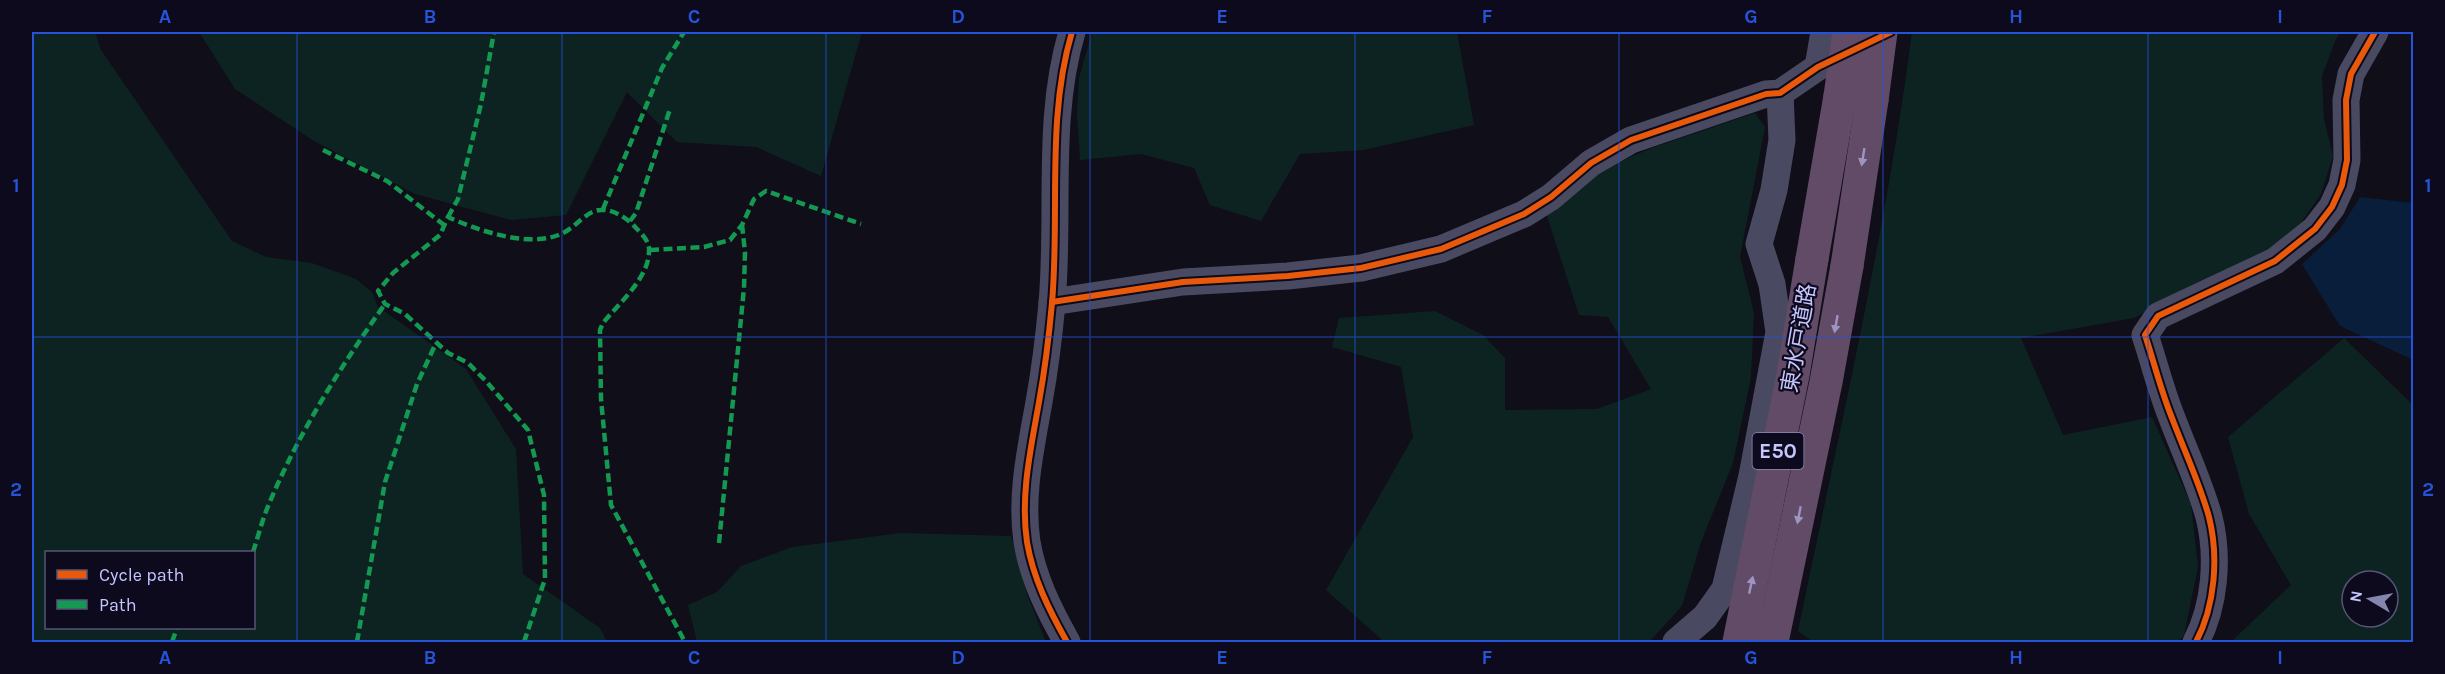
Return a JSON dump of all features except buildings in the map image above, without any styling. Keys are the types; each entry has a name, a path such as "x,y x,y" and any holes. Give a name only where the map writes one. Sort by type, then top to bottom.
{"highway":[{"name":"東水戸道路","path":"1738,642 1793,375 1849,32"},
{"name":"東水戸道路","path":"1772,642 1826,382 1847,266 1881,32"}],"street":[{"path":"1066,642 1046,604 1033,570 1027,541 1025,512 1027,474 1045,368 1052,302 1059,95 1071,32"},
{"path":"1818,67 1824,32"},
{"path":"1052,302 1183,282 1288,276 1361,268 1441,249 1524,214 1551,197 1591,162 1631,140 1766,94 1780,93 1818,67 1892,32"},
{"path":"2196,642 2203,630 2212,595 2214,559 2209,518 2170,414 2145,335 2158,316 2275,261 2315,229 2332,207 2342,185 2347,160 2346,100 2351,74 2367,33"},
{"path":"1676,642 1705,617 1725,589 1752,476 1779,332 1772,284 1759,244 1774,190 1782,140 1780,93"},
{"path":"1705,617 1759,627 1781,642"}],"green space":[{"path":"32,32 95,32 101,50 232,241 266,257 312,263 356,279 373,293 377,306 466,369 516,449 523,574 600,628 607,642 32,642"},
{"path":"199,32 862,32 821,176 756,147 677,142 627,92 566,215 511,220 415,194 314,141 235,89"},
{"path":"1092,32 1457,32 1474,125 1364,150 1300,154 1261,221 1210,205 1194,168 1141,154 1080,160 1077,114 1079,78"},
{"path":"1912,32 2341,32 2336,39 2322,76 2324,119 2333,156 2321,194 2300,224 2270,248 2134,318 2021,338 2063,435 2152,417 2191,504 2198,567 2184,635 2178,642 1813,642 1798,631 1875,257"},
{"path":"1755,113 1765,127 1740,257 1754,313 1751,377 1733,463 1701,542 1682,606 1649,642 1381,642 1381,639 1326,590 1413,437 1401,367 1332,347 1339,318 1435,311 1483,335 1505,358 1505,410 1597,409 1651,389 1608,317 1579,315 1546,213 1602,170 1649,149"},
{"path":"2344,338 2413,405 2413,642 2233,642 2291,585 2249,514 2228,437"},
{"path":"901,533 1011,536 1027,594 1046,642 697,642 688,605 717,592 741,566 792,547"}],"water":[{"path":"2360,197 2413,203 2413,366 2411,359 2340,326 2302,264 2340,229"}],"marked path":[{"path":"448,217 458,199 481,104 494,32"},
{"path":"603,209 662,68 684,32"},
{"path":"630,221 636,213 670,109"},
{"path":"323,150 387,181 444,225"},
{"path":"650,250 704,247 730,240 742,225 754,199 766,191 861,224"},
{"path":"524,642 545,579 544,495 528,430 468,363 448,353 405,314 385,304 378,291 393,273 440,235 448,217 475,228 505,236 536,239 563,233 586,216 601,210 616,213 629,221 647,241 649,248 648,261 639,280 603,323 600,330 601,399 611,505 685,642"},
{"path":"719,543 744,288 745,252 742,225"},
{"path":"253,551 267,510 293,452 337,376 385,304"},
{"path":"357,642 385,482 417,384 436,343"},
{"path":"172,642 177,629"}],"cycle path":[{"path":"1067,642 1048,606 1033,568 1027,542 1025,507 1027,472 1051,315 1056,132 1064,65 1072,32"},
{"path":"1052,302 1183,282 1288,276 1361,268 1441,249 1524,214 1551,197 1591,163 1631,140 1766,94 1780,93 1818,67 1891,32"},
{"path":"2196,642 2211,597 2214,565 2212,532 2201,492 2168,408 2145,335 2158,316 2275,261 2315,229 2332,207 2342,185 2347,160 2346,100 2351,74 2375,32"}]}
